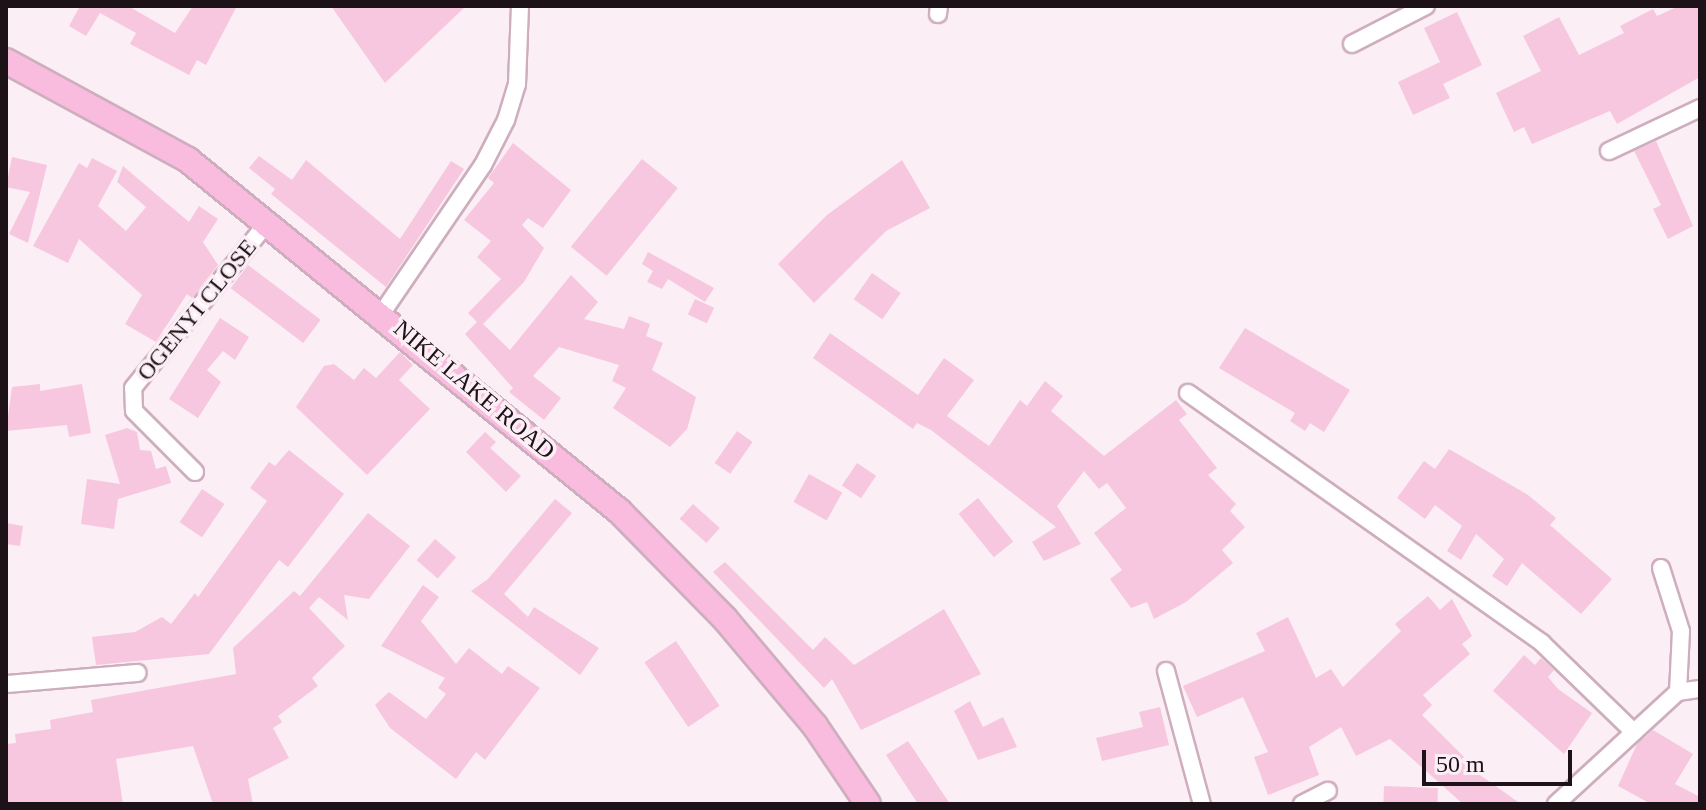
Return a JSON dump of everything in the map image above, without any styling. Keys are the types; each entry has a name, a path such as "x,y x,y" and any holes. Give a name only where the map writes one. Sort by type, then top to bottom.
{"main road":[{"name":"NIKE LAKE ROAD","path":"6,61 188,160 382,313 657,546 815,726 868,804"}],"street":[{"path":"382,313 483,165 506,120 517,84 520,6"},
{"path":"1352,44 1426,6"},
{"path":"1609,151 1700,108"},
{"name":"OGENYI CLOSE","path":"195,472 134,411 133,388 268,222"},
{"path":"1188,393 1542,643 1634,732"},
{"path":"1661,568 1681,631 1678,692"},
{"path":"1166,671 1202,804"},
{"path":"6,684 138,673"},
{"path":"1556,804 1678,692 1700,689"},
{"path":"1302,804 1328,791"}],"building":[{"path":"80,6 128,6 175,33 193,6 237,6 206,65 197,60 189,75 130,44 136,33 100,13 86,36 69,26"},
{"path":"331,6 466,6 385,83"},
{"path":"1679,6 1700,6 1700,77 1617,124 1610,111 1532,144 1524,127 1514,132 1496,93 1541,71 1523,36 1559,17 1579,55 1624,33 1620,26 1653,9 1657,16"},
{"path":"1457,12 1482,65 1443,84 1450,98 1413,115 1398,82 1440,62 1424,28"},
{"path":"1656,141 1693,226 1668,239 1653,209 1661,205 1634,151"},
{"path":"513,143 571,190 543,228 528,218 522,225 544,248 524,282 483,324 510,350 571,275 598,302 584,319 624,329 629,316 650,324 646,336 663,343 652,370 696,397 687,429 670,447 613,408 626,388 612,381 619,365 559,347 533,376 561,398 544,420 509,392 513,388 465,334 477,322 468,313 501,279 477,257 491,241 464,220 494,183 488,178"},
{"path":"259,156 292,180 306,160 400,239 451,161 464,169 386,287 271,194 275,189 249,168"},
{"path":"12,157 47,165 28,243 9,234 30,192 6,187"},
{"path":"92,158 117,171 98,206 126,231 146,207 117,182 123,166 189,222 199,206 218,219 203,242 218,265 192,298 187,294 156,342 125,324 142,295 79,239 68,263 33,246 79,163 87,168"},
{"path":"642,159 678,188 607,276 571,247"},
{"path":"902,160 930,208 886,231 814,303 778,264 827,215"},
{"path":"648,252 714,288 705,302 668,279 662,289 647,282 653,271 642,264"},
{"path":"248,265 321,320 303,343 231,288"},
{"path":"872,273 901,293 882,319 854,299"},
{"path":"695,299 714,308 707,323 688,314"},
{"path":"220,318 249,337 235,360 223,351 207,370 221,382 198,418 169,399"},
{"path":"1245,328 1350,390 1324,432 1310,423 1305,431 1290,421 1295,413 1219,368"},
{"path":"830,333 918,395 944,358 974,380 947,416 989,446 1020,400 1027,406 1045,381 1063,396 1051,411 1104,456 1176,400 1187,414 1179,420 1217,468 1208,475 1236,504 1230,511 1245,527 1222,550 1233,563 1186,602 1154,619 1147,602 1131,608 1110,579 1122,570 1094,533 1126,508 1107,483 1099,489 1084,471 1057,506 1081,544 1044,561 1032,542 1056,527 931,430 917,423 913,429 813,358"},
{"path":"400,352 413,365 399,380 430,409 367,475 296,407 324,366 334,364 354,380 364,368 376,378"},
{"path":"40,384 40,391 82,384 91,433 69,437 67,425 6,431 12,387"},
{"path":"127,428 137,432 140,450 151,451 156,469 166,466 171,483 118,499 114,529 81,524 87,479 120,484 105,435"},
{"path":"737,431 753,442 730,474 715,463"},
{"path":"485,432 496,442 490,448 521,476 506,492 466,452"},
{"path":"1449,449 1528,495 1556,518 1550,525 1612,579 1581,614 1522,563 1507,586 1492,576 1504,559 1476,534 1461,560 1447,551 1462,526 1435,505 1425,519 1397,498 1424,461 1435,469"},
{"path":"289,450 344,494 288,567 279,560 209,654 96,665 92,637 135,632 162,617 171,624 195,593 198,597 267,501 250,488 269,462 275,466"},
{"path":"857,463 876,476 861,498 842,485"},
{"path":"809,474 842,492 827,520 793,502"},
{"path":"202,489 224,504 202,537 180,522"},
{"path":"978,498 1013,542 994,557 959,514"},
{"path":"555,499 572,513 504,594 528,617 534,607 599,648 580,675 471,591 488,579"},
{"path":"693,504 720,528 706,543 680,519"},
{"path":"368,513 410,546 369,599 344,595 348,620 319,597 309,608 345,646 312,678 318,686 278,716 282,722 273,728 289,758 248,779 253,804 213,804 193,746 116,759 123,804 6,804 6,744 16,743 15,734 51,729 50,720 93,712 91,700 236,674 233,648 294,591 300,596"},
{"path":"6,523 23,526 20,546 6,544"},
{"path":"435,539 456,557 438,579 417,560"},
{"path":"725,562 813,650 825,637 854,665 944,609 981,674 861,730 832,679 824,688 713,572"},
{"path":"423,585 439,597 421,621 456,664 469,648 502,674 508,666 540,688 485,760 476,752 456,779 390,728 375,705 389,692 426,719 446,694 438,688 445,678 381,646"},
{"path":"1428,596 1440,610 1452,599 1472,636 1462,644 1470,654 1423,695 1432,705 1422,715 1464,757 1460,761 1521,804 1463,804 1390,739 1356,756 1341,727 1309,747 1319,775 1268,795 1254,757 1268,752 1243,697 1197,717 1183,686 1265,651 1256,633 1288,617 1316,678 1331,669 1343,687 1401,631 1395,624"},
{"path":"676,641 720,706 688,727 644,662"},
{"path":"1524,655 1535,665 1541,658 1554,670 1548,677 1558,689 1592,713 1564,754 1493,691"},
{"path":"970,701 983,727 1003,717 1017,747 978,760 954,711"},
{"path":"1160,707 1169,745 1102,761 1096,738 1143,727 1139,712"},
{"path":"1653,730 1693,754 1675,784 1700,797 1700,804 1651,804 1618,786 1637,744"},
{"path":"908,741 950,804 918,804 886,755"},
{"path":"1384,786 1438,788 1437,804 1383,804"}]}
